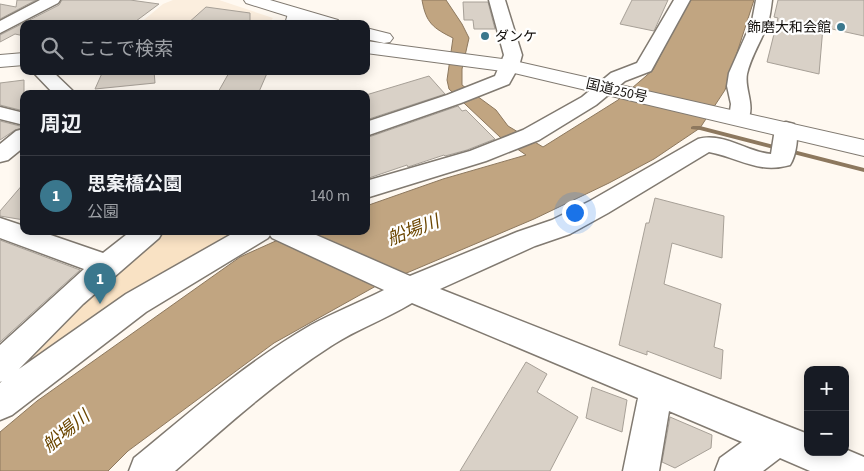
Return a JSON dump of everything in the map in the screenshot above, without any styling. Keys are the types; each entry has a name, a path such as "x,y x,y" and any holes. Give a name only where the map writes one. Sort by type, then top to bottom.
{"main road":[{"path":"252,0 280,4 295,19"},
{"name":"国道250号","path":"372,42 422,47 501,59 740,111 864,132"},
{"path":"0,61 20,59"},
{"name":"国道250号","path":"740,111 784,144 864,148"}],"street":[{"path":"0,28 52,0"},
{"path":"370,128 454,99 502,80 497,0"},
{"path":"370,189 505,146 531,135 589,101 612,82 644,67 682,0"},
{"path":"740,111 737,86 738,73 760,21 764,0"},
{"path":"45,75 62,90"},
{"path":"0,113 20,118"},
{"path":"0,155 20,139"},
{"path":"147,471 237,395 279,363 323,334 398,297 410,289 560,226 599,207 706,144 732,149 766,161 776,162 784,144"},
{"path":"0,228 105,266"},
{"path":"0,367 44,321 105,266 145,235"},
{"path":"0,403 136,303 252,235"},
{"path":"291,235 410,289 854,471"},
{"path":"641,471 656,389"},
{"path":"737,470 775,440"}],"shaded area":[{"path":"173,0 219,0 273,18 271,20 144,20 163,4"},
{"path":"158,235 235,235 0,388 0,381 65,316"}],"water":[{"name":"船場川","path":"422,0 446,0 469,38 462,69 462,85 496,110 508,126 543,147 618,100 653,70 689,0 754,0 725,90 700,128 654,159 534,219 376,286 274,343 128,451 108,471 0,471 0,432 37,401 240,257 289,235 370,235 370,205 443,179 526,155 500,137 449,89 447,80 453,38 435,28 426,14"}],"building":[{"path":"17,0 36,0 0,19 0,4 16,7"},
{"path":"62,0 130,0 159,4 137,20 30,20 59,5"},
{"path":"632,0 668,0 654,31 620,24"},
{"path":"778,0 864,0 864,36 823,27 819,74 767,62 778,18 774,17"},
{"path":"463,2 488,2 495,29 474,29 473,20 464,20"},
{"path":"206,7 250,13 250,20 191,20"},
{"path":"20,25 20,35 15,34 0,42 0,35"},
{"path":"101,75 154,75 155,83 95,89"},
{"path":"228,75 266,75 260,90 219,90"},
{"path":"429,76 445,94 370,119 370,94"},
{"path":"24,80 24,90 20,90 20,110 0,105 0,83"},
{"path":"458,106 462,111 466,110 495,139 467,150 444,155 408,167 407,165 370,178 370,137"},
{"path":"0,121 20,126 20,128 0,140"},
{"path":"20,188 20,219 0,216 0,211"},
{"path":"655,198 724,216 722,258 672,243 664,284 721,304 714,347 723,350 721,379 647,351 647,355 619,345 646,223 649,223"},
{"path":"0,240 80,270 0,342"},
{"path":"526,362 547,374 537,392 578,417 550,471 460,471"},
{"path":"592,387 627,400 622,432 586,418"},
{"path":"670,417 712,435 711,448 675,468 662,462"}],"waterway":[{"path":"693,128 700,128 864,170"}],"place":[{"name":"飾磨大和会館","path":"841,27"},
{"name":"ダンケ","path":"485,36"},
{"name":"思案橋公園","path":"100,304"}]}
